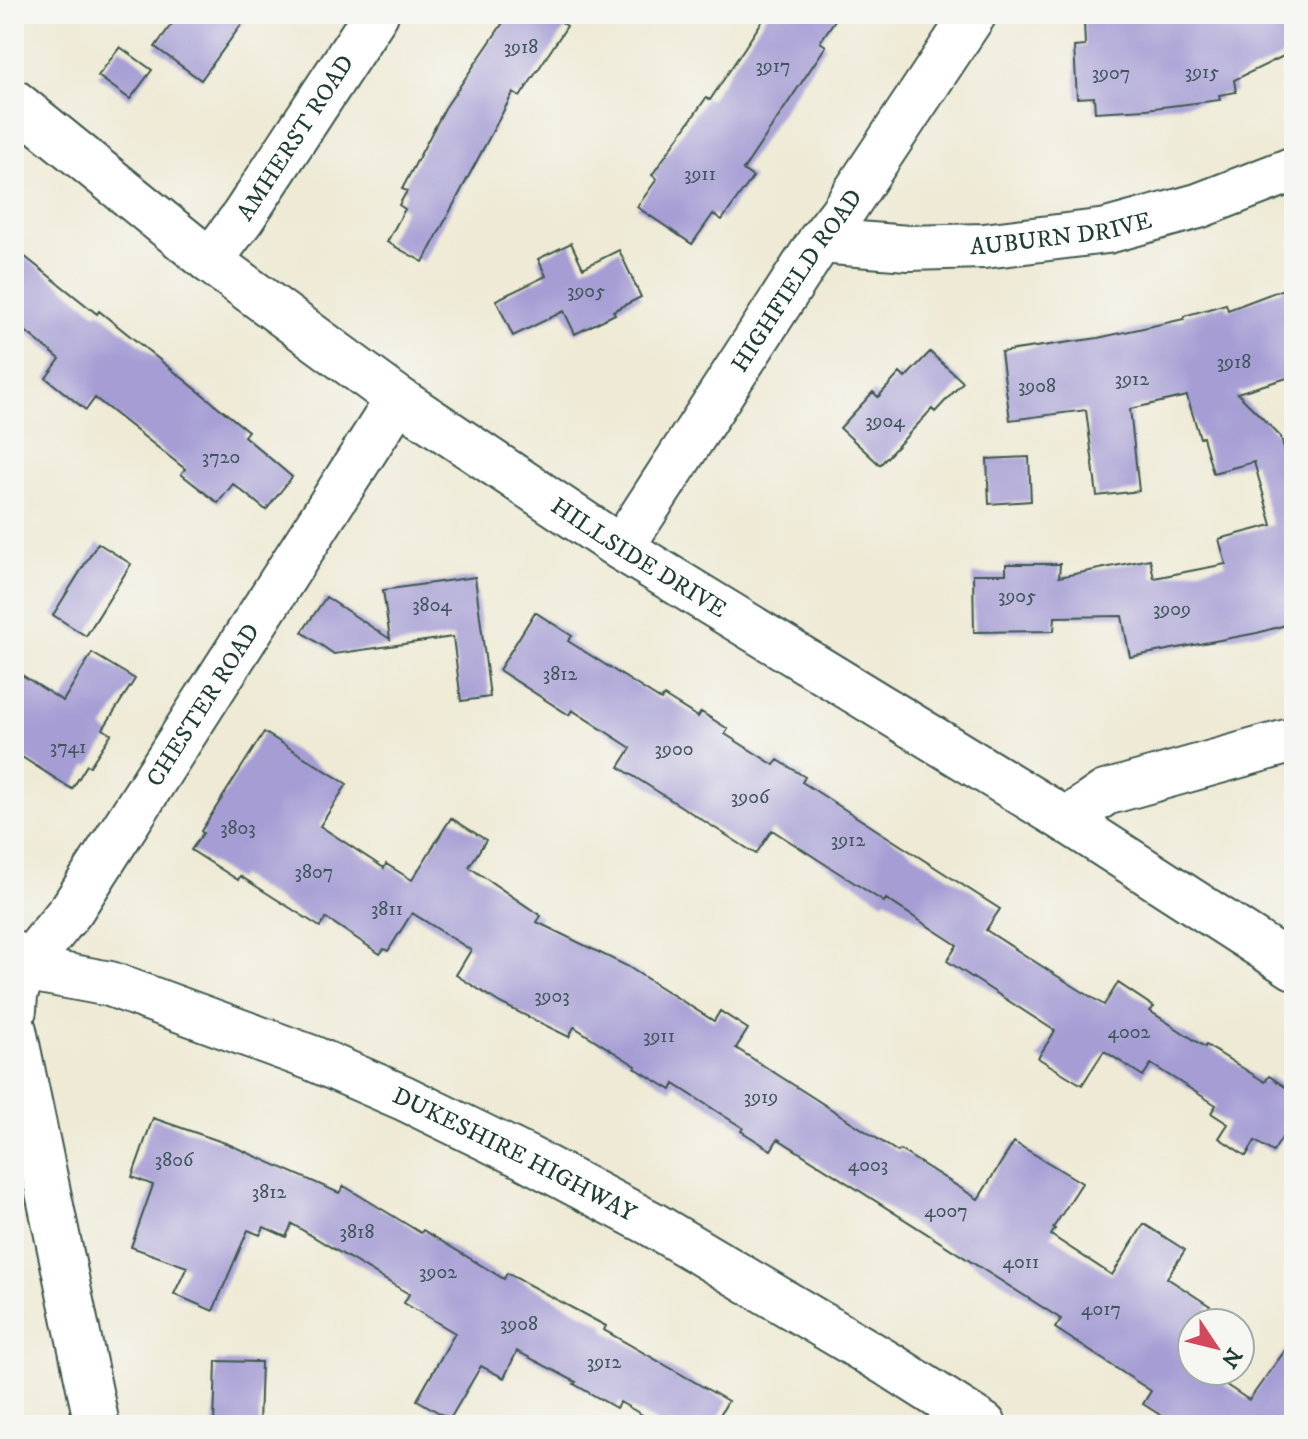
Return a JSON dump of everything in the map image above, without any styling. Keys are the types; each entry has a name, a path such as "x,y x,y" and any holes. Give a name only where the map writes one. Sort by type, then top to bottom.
{"street":[{"name":"AMHERST ROAD","path":"210,261 243,217 376,14"},
{"name":"HIGHFIELD ROAD","path":"621,548 820,241 974,14"},
{"name":"HILLSIDE DRIVE","path":"14,102 210,261 398,399 621,548 1066,820 1294,967"},
{"name":"AUBURN DRIVE","path":"820,241 908,248 984,246 1107,231 1198,206 1294,169"},
{"name":"CHESTER ROAD","path":"14,1010 17,964 72,909 398,399"},
{"path":"1066,820 1105,793 1294,740"},
{"name":"DUKESHIRE HIGHWAY","path":"17,964 110,984 312,1058 404,1098 652,1224 869,1352 984,1425"},
{"path":"14,1030 97,1425"}],"building":[{"path":"179,14 249,14 201,80 155,47"},
{"path":"509,14 550,14 567,26 520,97 513,93 423,262 387,242 405,209 399,205 407,191 402,189 445,108"},
{"path":"767,14 839,14 820,42 826,46 743,170 753,177 722,220 713,214 692,244 637,207 657,179 652,175 706,98 710,100"},
{"path":"1095,14 1279,14 1294,51 1234,80 1236,92 1219,95 1220,100 1095,112 1094,97 1077,98 1074,47 1085,46 1084,22 1096,21"},
{"path":"120,47 152,70 130,99 98,76"},
{"path":"571,243 583,268 619,250 641,297 575,334 564,311 513,336 496,300 546,276 538,259"},
{"path":"14,248 97,314 99,311 248,431 244,436 292,477 266,510 233,484 218,503 181,474 185,469 95,398 86,410 46,378 60,359 14,322"},
{"path":"1294,285 1294,376 1237,393 1281,437 1294,485 1294,612 1286,615 1289,624 1130,657 1122,616 1055,617 1054,631 974,632 973,574 1006,574 1006,564 1060,564 1059,577 1150,559 1154,578 1226,564 1219,539 1272,525 1254,462 1213,473 1187,396 1130,409 1139,491 1097,496 1086,410 1010,420 1001,352 1098,338 1184,319 1184,316 1226,304 1228,310"},
{"path":"930,352 963,382 935,412 932,409 880,465 840,428 873,392 878,397 900,373 905,378"},
{"path":"1029,457 1031,501 989,504 987,459"},
{"path":"98,543 131,564 86,636 53,615"},
{"path":"475,577 490,697 461,701 453,637 334,654 302,632 326,597 390,639 383,590"},
{"path":"535,612 572,636 568,641 661,700 664,696 698,717 701,712 728,729 725,734 774,765 778,760 805,777 802,782 1000,909 986,930 1054,974 1104,1005 1118,983 1154,1007 1150,1011 1205,1047 1265,1082 1269,1076 1294,1093 1294,1119 1273,1152 1255,1141 1246,1156 1219,1138 1228,1124 1211,1113 1216,1105 1151,1064 1143,1076 1104,1051 1082,1085 1038,1058 1055,1031 947,961 957,945 772,830 756,854 619,767 631,748 572,710 569,715 499,670"},
{"path":"92,653 135,679 103,729 111,734 72,789 14,752 14,670 63,701"},
{"path":"264,732 347,784 320,826 384,868 386,864 412,880 451,818 486,840 469,867 541,916 537,922 627,966 714,1021 720,1011 748,1029 736,1048 898,1152 900,1150 978,1199 1014,1142 1082,1183 1051,1235 1112,1275 1144,1224 1185,1250 1167,1278 1210,1306 1176,1307 1176,1387 1229,1387 1249,1400 1294,1338 1294,1425 1176,1425 1143,1404 1151,1391 1055,1328 1061,1319 778,1139 771,1150 741,1131 743,1128 674,1084 671,1090 574,1027 569,1037 500,1003 456,975 471,950 412,913 388,951 384,949 380,954 326,918 320,927 240,876 238,880 191,850 203,833 201,831"},
{"path":"153,1118 228,1144 339,1193 344,1186 504,1279 507,1273 606,1326 604,1330 728,1401 714,1425 660,1425 620,1402 616,1408 574,1384 576,1382 517,1351 504,1378 481,1366 450,1419 417,1400 455,1333 404,1303 409,1294 292,1224 286,1237 264,1227 260,1235 248,1230 213,1311 174,1294 187,1267 131,1247 153,1185 132,1177"},
{"path":"216,1361 261,1362 259,1425 214,1425"}]}
